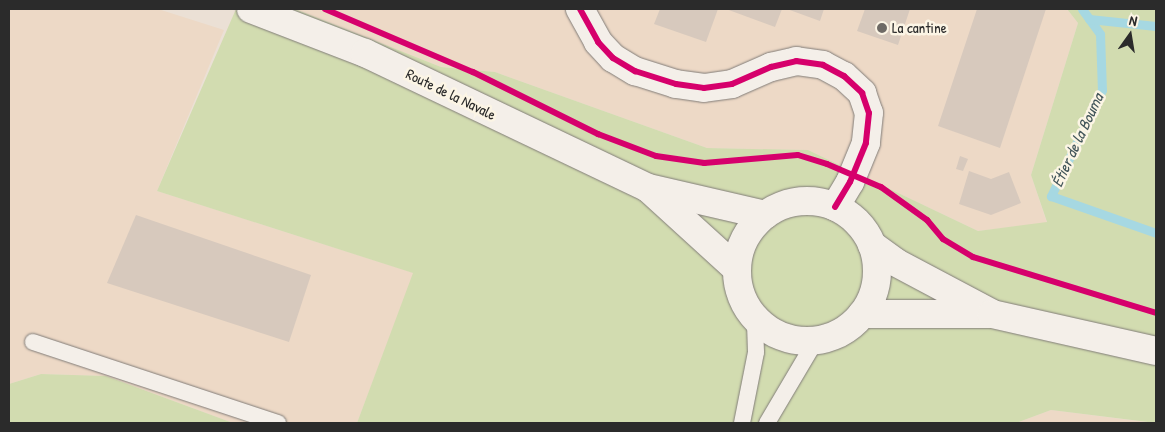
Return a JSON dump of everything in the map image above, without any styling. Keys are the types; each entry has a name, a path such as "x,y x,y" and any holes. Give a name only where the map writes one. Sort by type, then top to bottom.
{"main road":[{"name":"Route de la Navale","path":"251,9 365,53 648,188 765,215"},
{"path":"580,9 598,42 613,58 635,71 676,84 704,88 732,84 771,67 796,61 823,65 844,76 862,93 869,113 866,143 850,182 835,207"},
{"name":"Route de la Navale","path":"648,188 737,269"},
{"path":"872,244 877,281 862,314 841,332 816,340 787,338 755,318 742,296 737,269 743,243 765,215 780,206 798,201 817,201 835,207 857,222 872,244 894,262 992,314"},
{"path":"862,314 992,314 1156,351"}],"lane":[{"path":"742,423 756,352 755,318"},
{"path":"767,423 816,340"},
{"path":"33,342 278,423"}],"shaded area":[{"path":"9,9 158,9 224,30 157,191 414,273 357,423 233,423 106,376 41,374 9,384"},
{"path":"295,9 1067,9 1078,23 1031,175 1047,223 978,231 808,150 707,148 495,72 441,67"},
{"path":"1051,410 1154,423 1016,423"}],"green space":[{"path":"236,9 295,9 441,67 495,72 707,148 808,150 978,231 1047,222 1031,175 1078,23 1067,9 1156,9 1156,423 1051,410 1016,423 357,423 413,273 157,191"},
{"path":"41,374 106,376 233,423 9,423 9,384"}],"building":[{"path":"660,9 718,9 706,42 654,24"},
{"path":"726,9 782,9 775,27"},
{"path":"787,9 824,9 820,21"},
{"path":"865,9 910,9 898,45 857,31"},
{"path":"977,9 1046,9 1000,148 938,126"},
{"path":"960,156 968,159 963,171 956,169"},
{"path":"969,171 991,179 1009,172 1021,203 991,215 959,204"},
{"path":"136,215 311,275 289,342 107,283"}],"waterway":[{"name":"Étier de la Bouma","path":"1082,9 1100,34 1102,90 1051,196 1156,233"},
{"path":"1089,19 1156,26"}],"cycle path":[{"path":"325,9 473,72 598,134 656,156 704,163 798,155 827,164 881,187 927,220 943,239 973,257 1156,313"},
{"path":"580,9 598,42 613,58 635,71 676,84 704,88 732,84 771,67 796,61 823,65 844,76 862,93 869,113 866,143 850,182 835,207"}],"place":[{"name":"La cantine","path":"882,28"}]}
